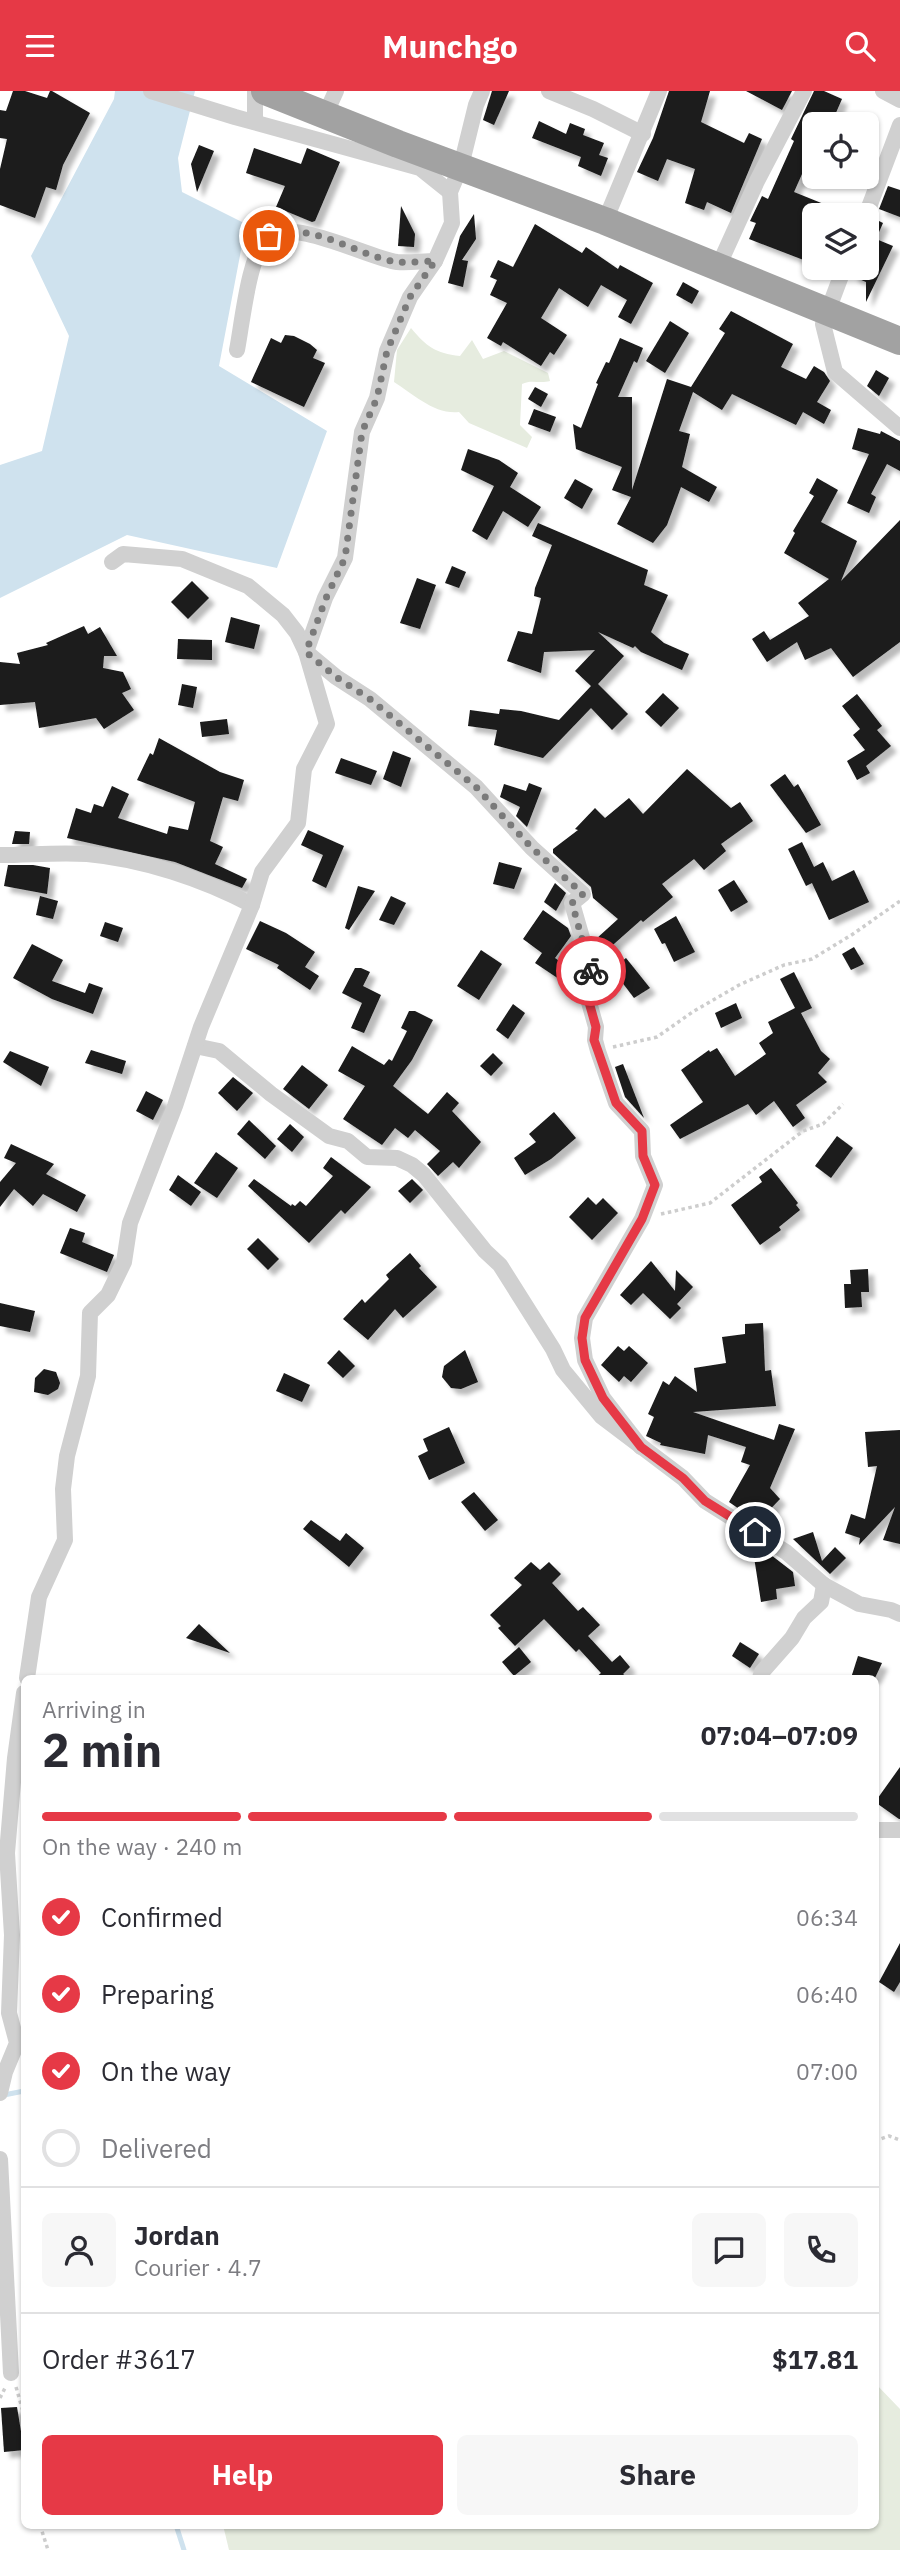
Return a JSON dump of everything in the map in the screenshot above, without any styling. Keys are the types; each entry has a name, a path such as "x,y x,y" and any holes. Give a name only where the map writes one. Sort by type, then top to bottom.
{"highway":[{"path":"265,91 331,102 398,144 605,221 900,341"}],"street":[{"path":"151,91 420,168 450,192"},
{"path":"255,91 255,122"},
{"path":"306,652 326,598 345,558 362,432 377,398 387,351 410,297 435,261 452,223 450,192 461,166 482,91"},
{"path":"549,91 593,109 642,134"},
{"path":"605,221 659,91"},
{"path":"718,267 757,181 804,91"},
{"path":"883,91 900,100"},
{"path":"871,203 900,125"},
{"path":"237,350 248,287 259,248 269,236 278,233 307,234 397,262 435,261"},
{"path":"840,280 823,324 835,372 900,428"},
{"path":"27,1675 39,1597 65,1540 64,1489 67,1457 88,1376 90,1313 108,1295 124,1262 130,1223 219,980 252,905 262,871 298,823 304,769 327,724 306,652 297,633 283,615 248,586 182,558 123,554 112,562"},
{"path":"306,652 336,677 370,699 476,787 532,848 583,894 572,903 591,969 585,988 596,1027 594,1040 616,1103 642,1131 643,1156 655,1185 642,1219 585,1318 582,1338 585,1360 603,1398 641,1447"},
{"path":"0,855 87,854 153,866 228,892 252,905"},
{"path":"195,1046 219,1051 271,1094 329,1136 348,1141 367,1157 397,1158 412,1165 424,1175 485,1251 500,1265 553,1349 563,1370 601,1416 683,1478 705,1501 786,1552 824,1585 859,1604 900,1614"},
{"path":"761,1675 792,1638 804,1618 821,1602 824,1585"},
{"path":"0,2093 16,2043 9,2013 12,1935 7,1853 21,1715"},
{"path":"879,1830 900,1830"},
{"path":"0,2159 11,2373"}],"path":[{"path":"598,1051 657,1037 694,1011 739,985 784,965 812,959 900,901"},
{"path":"642,1219 710,1203 803,1131 823,1124 843,1104"},
{"path":"879,2140 889,2136 900,2140"},
{"path":"11,2373 21,2405"},
{"path":"41,2529 48,2550"}],"shaded area":[{"path":"411,328 427,344 444,353 460,356 472,340 483,359 504,351 548,373 550,381 522,384 520,425 532,437 527,448 469,423 459,412 433,407 394,382 397,350"},
{"path":"879,2387 900,2409 900,2550 229,2550 224,2529 879,2529"}],"water":[{"path":"115,91 195,91 178,158 182,192 246,224 219,366 327,431 277,568 127,535 0,598 0,465 42,451 69,336 31,256 114,99"}],"building":[{"path":"13,91 25,91 47,98 52,91 90,113 63,165 56,190 46,187 35,218 0,205 0,169 7,139 0,138 0,110 6,111"},
{"path":"492,91 509,91 494,125 483,120"},
{"path":"669,91 710,91 701,122 744,143 749,133 762,139 731,213 707,202 704,210 685,203 695,169 667,159 658,181 637,172 653,138"},
{"path":"746,91 792,91 782,110"},
{"path":"814,91 824,91 842,99 836,112 804,112"},
{"path":"802,116 802,174 794,192 821,203 802,203 802,259 749,239 756,223 750,221 762,196 768,199 794,141 791,139"},
{"path":"539,121 566,134 570,123 585,129 583,135 604,143 599,155 608,158 601,176 578,166 581,157 532,138"},
{"path":"199,145 214,151 197,192 191,164"},
{"path":"254,148 301,164 307,148 340,162 315,221 276,207 285,186 246,173"},
{"path":"888,186 900,190 900,217 879,209"},
{"path":"401,206 415,234 414,247 398,246"},
{"path":"474,214 476,239 462,260 468,261 463,287 448,283 460,236"},
{"path":"535,224 582,253 586,247 618,269 620,265 653,283 631,324 618,317 627,300 601,285 588,307 559,288 541,318 567,335 554,355 550,352 541,366 503,342 501,346 487,338 507,303 490,295 497,280 490,277 498,260 513,267"},
{"path":"879,240 893,246 879,275"},
{"path":"861,280 877,280 866,302 866,282"},
{"path":"683,282 699,291 692,304 676,295"},
{"path":"731,311 793,344 781,367 806,379 814,366 824,372 830,381 817,402 831,410 824,424 803,412 796,425 732,394 722,410 693,392 679,431 690,434 682,467 717,487 709,502 681,487 667,525 653,543 617,524 631,497 612,490 622,467 576,449 573,424 581,428 598,384 596,383 620,338 643,348 637,363 634,361 618,397 632,397 632,490 667,379 691,387 725,333 719,329"},
{"path":"670,321 689,333 665,373 646,361"},
{"path":"285,335 294,336 310,344 317,350 313,358 325,363 304,407 251,382 271,338 281,343"},
{"path":"876,370 889,378 879,396 867,386"},
{"path":"535,387 548,394 541,407 528,399"},
{"path":"534,409 556,417 550,432 528,424"},
{"path":"858,428 880,434 881,431 900,441 900,471 887,464 871,494 876,497 869,513 847,503 869,454 852,449"},
{"path":"468,449 499,460 518,473 510,487 541,507 528,527 503,511 487,540 472,531 494,486 461,470"},
{"path":"817,478 838,490 821,522 857,541 841,581 900,520 900,642 853,677 831,648 805,660 797,642 767,662 752,639 764,631 770,640 809,616 798,603 829,579 784,553 795,533 793,531 814,496 809,493"},
{"path":"575,479 593,489 582,509 564,498"},
{"path":"538,523 648,570 644,585 668,595 651,632 664,643 689,654 682,670 641,652 635,646 633,648 598,632 624,656 598,684 628,714 612,730 591,708 543,758 494,745 497,730 468,726 470,710 499,714 500,709 521,711 559,720 591,686 575,671 595,650 544,652 541,673 507,661 518,631 532,634 541,598 534,596 535,588 552,545 532,536"},
{"path":"452,566 466,572 459,588 445,583"},
{"path":"417,578 436,585 420,629 400,623"},
{"path":"192,581 209,598 188,619 171,602"},
{"path":"231,617 260,625 254,649 225,642"},
{"path":"84,626 88,634 100,627 117,656 104,656 103,668 123,672 131,689 122,693 134,710 104,729 96,718 39,728 35,702 0,705 0,662 20,664 17,653 48,645 46,643"},
{"path":"178,639 212,640 212,660 177,659"},
{"path":"182,684 197,687 193,708 178,705"},
{"path":"663,693 679,708 661,727 645,712"},
{"path":"857,694 882,726 877,730 891,746 866,766 870,773 857,780 847,761 865,750 853,735 860,729 842,706"},
{"path":"227,719 229,734 202,737 200,722"},
{"path":"159,738 220,772 244,780 238,801 223,797 210,841 223,847 215,864 247,879 242,888 175,862 67,838 76,808 91,813 94,804 103,807 112,786 129,794 118,818 167,834 169,826 188,830 195,802 137,780 150,753 153,755"},
{"path":"393,751 411,758 401,787 383,779"},
{"path":"341,758 377,771 371,785 335,773"},
{"path":"687,769 731,808 740,802 753,821 721,844 726,851 704,870 694,859 662,884 673,897 643,922 641,920 606,951 596,939 618,919 593,898 591,887 553,853 553,849 578,830 575,829 595,808 605,818 629,798 643,814"},
{"path":"785,774 794,787 798,784 821,825 806,833 770,785"},
{"path":"529,783 542,788 527,827 516,816 520,807 500,797 504,784 526,791"},
{"path":"308,830 344,846 326,888 312,881 323,855 301,845"},
{"path":"15,831 30,832 29,844 12,844"},
{"path":"802,842 814,867 823,862 832,881 854,870 869,902 829,920 812,883 806,886 788,849"},
{"path":"499,862 522,868 514,889 493,884"},
{"path":"8,865 50,868 47,894 4,886"},
{"path":"734,880 748,902 731,912 718,890"},
{"path":"555,883 566,893 556,911 544,902"},
{"path":"358,886 375,891 349,930 345,928"},
{"path":"40,896 58,901 53,919 36,915"},
{"path":"391,896 406,903 394,925 379,920"},
{"path":"543,910 568,928 571,936 555,958 578,974 571,987 535,963 542,953 523,939"},
{"path":"676,916 695,952 674,962 665,943 662,944 654,929"},
{"path":"260,921 286,933 315,952 305,967 319,976 310,990 277,968 279,965 246,949"},
{"path":"105,922 123,928 118,942 100,936"},
{"path":"32,944 63,960 52,981 85,993 89,983 103,988 93,1014 52,999 13,978"},
{"path":"854,947 864,964 851,970 842,954"},
{"path":"481,950 502,964 479,1000 457,986"},
{"path":"626,958 650,988 634,998 612,969"},
{"path":"355,968 370,972 363,986 381,995 364,1033 351,1028 362,1003 342,993"},
{"path":"794,972 812,1008 801,1013 821,1051 830,1059 818,1073 827,1082 796,1105 805,1118 793,1127 774,1101 756,1115 748,1104 680,1139 670,1125 703,1102 681,1070 709,1050 710,1052 717,1048 735,1076 766,1054 759,1043 773,1033 768,1022 795,1008 780,979"},
{"path":"736,1003 742,1018 721,1028 715,1013"},
{"path":"513,1004 525,1013 508,1039 496,1030"},
{"path":"409,1011 415,1011 433,1020 412,1060 393,1086 428,1114 447,1092 459,1103 452,1111 481,1142 459,1168 453,1162 438,1176 427,1164 440,1151 415,1130 408,1138 395,1128 382,1145 343,1119 365,1086 338,1071 352,1046 384,1065 389,1059 392,1061 407,1031 401,1028"},
{"path":"91,1050 126,1061 122,1074 85,1063"},
{"path":"10,1051 49,1067 41,1086 3,1062"},
{"path":"493,1053 503,1063 491,1076 480,1066"},
{"path":"623,1064 644,1118 625,1097 615,1067"},
{"path":"302,1065 328,1085 309,1109 283,1089"},
{"path":"233,1077 253,1093 237,1111 218,1093"},
{"path":"146,1091 163,1100 153,1120 136,1111"},
{"path":"554,1112 576,1138 551,1159 525,1175 514,1158 536,1142 529,1134"},
{"path":"249,1120 276,1146 265,1159 237,1134"},
{"path":"290,1124 304,1137 292,1152 277,1139"},
{"path":"837,1136 853,1148 831,1178 815,1166"},
{"path":"11,1144 54,1164 46,1174 86,1195 77,1212 43,1194 33,1206 14,1189 0,1207 0,1182 16,1163 4,1158"},
{"path":"216,1152 238,1168 217,1198 194,1183"},
{"path":"331,1157 371,1187 345,1214 341,1210 309,1243 248,1186 254,1179 291,1206 300,1201 306,1206 333,1176 323,1168"},
{"path":"771,1168 798,1203 796,1205 800,1210 779,1227 781,1230 760,1245 731,1205 762,1182 759,1177"},
{"path":"178,1175 201,1192 191,1206 169,1190"},
{"path":"412,1179 423,1190 410,1203 398,1191"},
{"path":"588,1197 596,1205 603,1198 618,1213 592,1240 569,1217"},
{"path":"70,1228 85,1233 82,1242 114,1255 107,1272 60,1253"},
{"path":"258,1238 279,1259 268,1270 247,1249"},
{"path":"410,1253 421,1266 419,1268 437,1287 403,1318 395,1309 368,1340 343,1319 362,1299 365,1303 389,1279 386,1275"},
{"path":"651,1261 675,1291 676,1270 693,1287 677,1304 681,1308 670,1319 643,1293 631,1305 620,1295"},
{"path":"868,1269 869,1292 861,1292 862,1307 845,1308 844,1284 851,1284 850,1270"},
{"path":"0,1303 35,1311 30,1332 0,1326"},
{"path":"763,1323 765,1371 771,1370 776,1406 693,1412 774,1440 779,1424 795,1429 770,1488 780,1499 758,1522 729,1502 750,1465 741,1462 746,1447 708,1435 705,1454 660,1445 661,1443 646,1436 654,1417 648,1414 663,1381 669,1385 675,1376 697,1392 694,1368 726,1363 722,1337 745,1334 745,1324"},
{"path":"618,1346 624,1351 629,1346 648,1363 631,1382 624,1376 619,1382 601,1365"},
{"path":"339,1350 355,1366 343,1378 327,1363"},
{"path":"465,1350 478,1382 461,1389 451,1388 442,1377 444,1366"},
{"path":"44,1369 56,1372 60,1383 58,1389 48,1395 34,1392 35,1378"},
{"path":"284,1373 310,1385 302,1402 276,1391"},
{"path":"449,1427 465,1463 429,1480 418,1456 428,1451 423,1439"},
{"path":"900,1430 900,1544 883,1540 895,1507 859,1545 860,1538 845,1533 851,1514 865,1519 877,1466 868,1467 865,1432"},
{"path":"474,1492 498,1520 485,1531 461,1502"},
{"path":"311,1520 340,1541 346,1533 364,1548 349,1567 303,1529"},
{"path":"813,1532 822,1561 835,1547 846,1558 830,1574 793,1539"},
{"path":"771,1555 793,1572 795,1586 776,1589 777,1599 761,1602 754,1557"},
{"path":"531,1562 540,1570 549,1562 561,1574 552,1583 578,1611 583,1607 600,1625 588,1636 612,1662 620,1655 630,1667 624,1675 599,1675 601,1673 579,1649 576,1652 544,1619 515,1646 490,1615 522,1585 514,1578"},
{"path":"199,1624 230,1653 186,1638"},
{"path":"740,1642 759,1654 750,1668 732,1656"},
{"path":"519,1647 531,1662 513,1675 502,1662"},
{"path":"858,1656 882,1663 876,1675 852,1675"},
{"path":"900,1767 900,1819 879,1805 879,1796"},
{"path":"900,1943 900,1982 894,1992 879,1982"},
{"path":"17,2407 21,2450 4,2452 1,2408"}],"waterway":[{"path":"4,2095 21,2092"},
{"path":"177,2529 184,2550"}],"way so far":[{"path":"269,236 290,232 307,234 397,262 435,261 410,297 387,351 381,386 362,432 345,558 326,598 306,652 336,677 370,699 476,787 523,839 583,894 572,903 591,971"}],"route":[{"path":"591,971 585,988 596,1027 594,1040 616,1103 642,1131 643,1156 655,1185 642,1219 585,1318 582,1338 585,1360 603,1398 641,1447 683,1478 705,1501 755,1532"}]}
